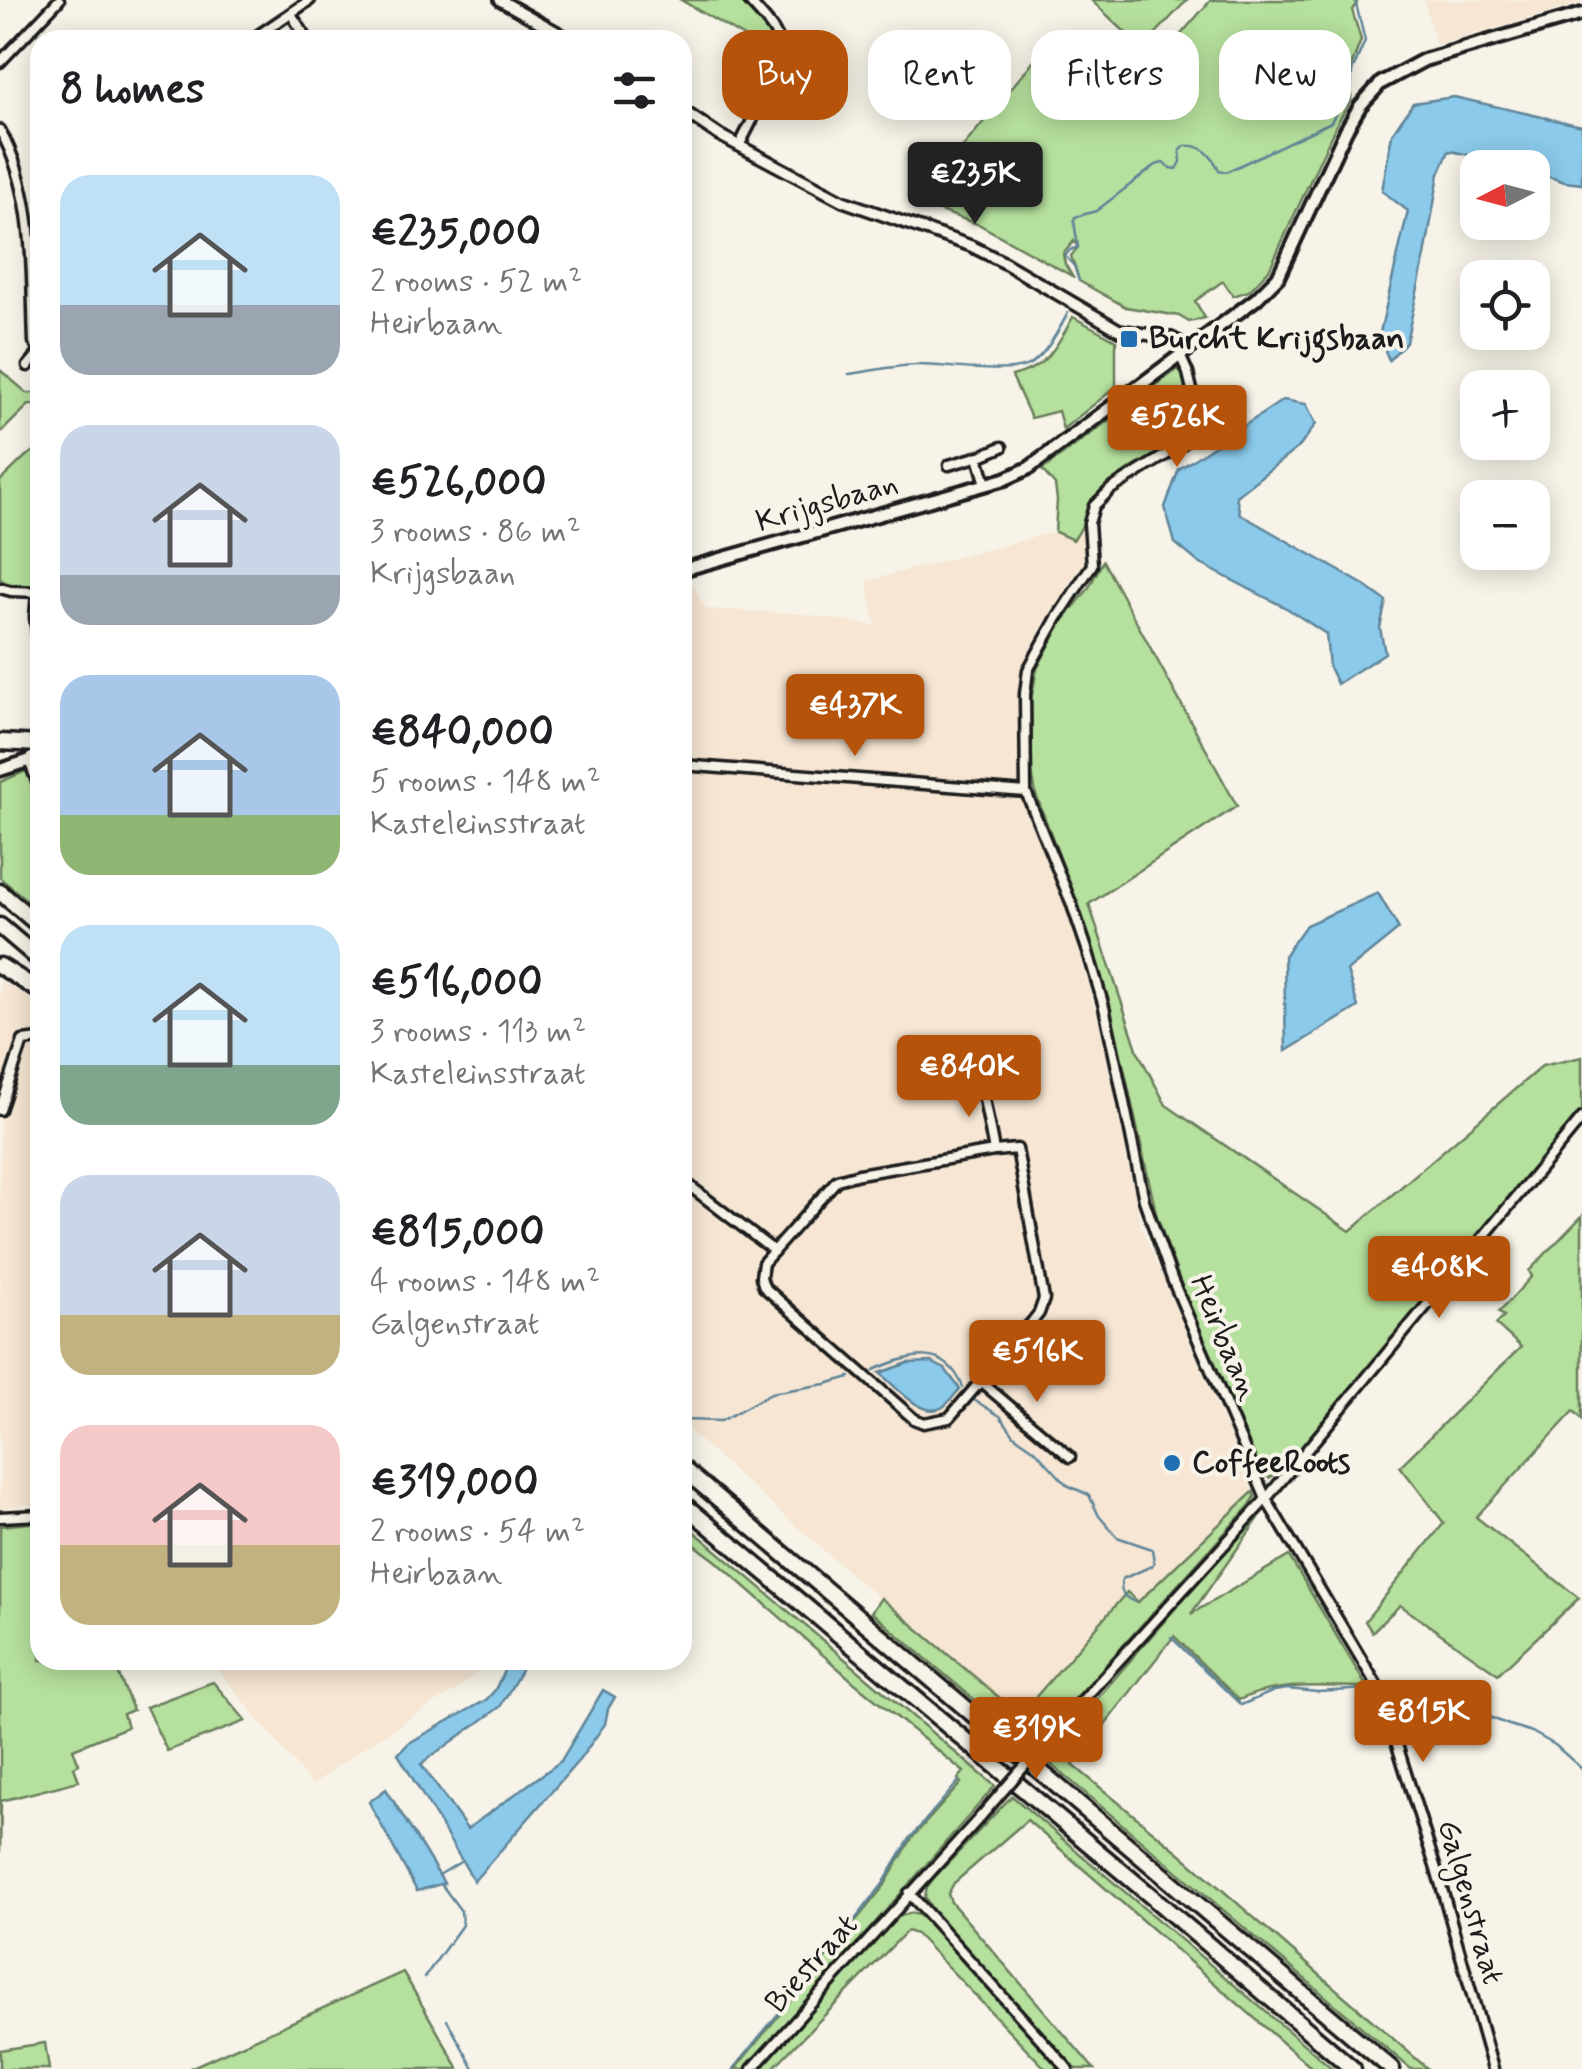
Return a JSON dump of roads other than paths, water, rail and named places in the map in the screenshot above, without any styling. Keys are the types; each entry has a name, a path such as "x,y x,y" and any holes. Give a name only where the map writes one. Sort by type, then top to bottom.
{"highway":[{"path":"0,742 30,744"},
{"path":"0,892 30,918"},
{"path":"0,926 30,952"},
{"path":"0,966 30,984"},
{"path":"692,1476 1392,2069"},
{"path":"692,1511 1354,2069"}],"main road":[{"name":"Krijgsbaan","path":"692,567 1005,479 1028,468 1256,299 1278,277 1346,130 1360,106 1381,83 1424,60 1582,14"},
{"path":"0,770 30,760"}],"street":[{"path":"30,30 59,0"},
{"path":"266,30 310,0"},
{"path":"500,0 553,30"},
{"path":"739,146 782,62 777,33 748,0"},
{"path":"291,14 301,30"},
{"path":"0,62 30,30"},
{"path":"692,116 739,146 858,208 971,246 1119,330 1171,338 1185,351"},
{"path":"0,130 8,146 30,230"},
{"name":"Heirbaan","path":"1185,351 1196,420 1192,436 1111,488 1094,506 1089,523 1092,564 1028,670 1024,694 1026,792 1072,904 1104,1007 1144,1200 1193,1333 1266,1499"},
{"path":"949,465 1002,447"},
{"path":"978,457 986,484"},
{"path":"0,588 30,592"},
{"path":"692,766 1026,792"},
{"path":"0,1110 23,1042 30,1041"},
{"path":"981,1083 994,1151"},
{"path":"1068,2069 909,1893 1266,1499 1582,1118"},
{"path":"1017,1150 1044,1299 1039,1312 949,1418 924,1423 764,1286 762,1263 837,1180 994,1151 1017,1150"},
{"path":"692,1188 774,1251"},
{"path":"980,1381 1070,1457"},
{"name":"Galgenstraat","path":"1266,1499 1383,1700 1493,2069"},
{"path":"0,1517 30,1516"},
{"name":"Biestraat","path":"752,2069 909,1893"}],"water":[{"path":"1454,97 1582,126 1582,184 1550,177 1550,150 1449,151 1439,174 1406,342 1389,360 1379,337 1408,211 1382,191 1392,134 1413,103"},
{"path":"1283,400 1306,404 1316,424 1300,446 1236,496 1240,514 1386,601 1380,628 1385,653 1337,684 1329,667 1326,634 1288,609 1199,563 1175,543 1165,507 1179,469"},
{"path":"1378,893 1399,929 1347,971 1358,1007 1286,1051 1284,956 1306,925"},
{"path":"931,1362 945,1369 960,1389 935,1410 909,1399 880,1373 908,1363"},
{"path":"504,1670 521,1670 500,1707 421,1764 467,1829 561,1761 603,1690 615,1697 605,1724 580,1759 474,1881 398,1754 409,1743 486,1700"},
{"path":"386,1789 444,1883 417,1891 369,1802"}],"waterway":[{"path":"1079,281 1075,267 1065,256 1078,247 1075,217 1096,211 1156,165 1163,163 1177,169 1180,151 1185,146 1201,149 1219,170 1226,172 1331,122 1347,92 1365,41 1355,0"},
{"path":"849,374 911,365 993,370 1021,367 1041,354 1068,313"},
{"path":"874,1370 913,1357 936,1358 955,1373 963,1387"},
{"path":"692,1420 721,1421 771,1393 850,1377"},
{"path":"974,1400 1000,1416 1015,1436 1035,1450 1067,1485 1089,1495 1099,1516 1117,1537 1152,1549 1152,1566 1122,1579 1123,1594 1135,1602"},
{"path":"1171,1637 1241,1705 1288,1689 1368,1689"},
{"path":"1392,1693 1446,1699 1532,1732 1555,1745 1582,1769"},
{"path":"733,2069 883,1884 911,1837 959,1781"},
{"path":"439,1875 462,1861"},
{"path":"424,1978 462,1925 461,1911 441,1884"},
{"path":"447,2020 474,2069"}],"place":[{"name":"Burcht Krijgsbaan","path":"1129,339"},
{"name":"CoffeeRoots","path":"1172,1463"}]}
